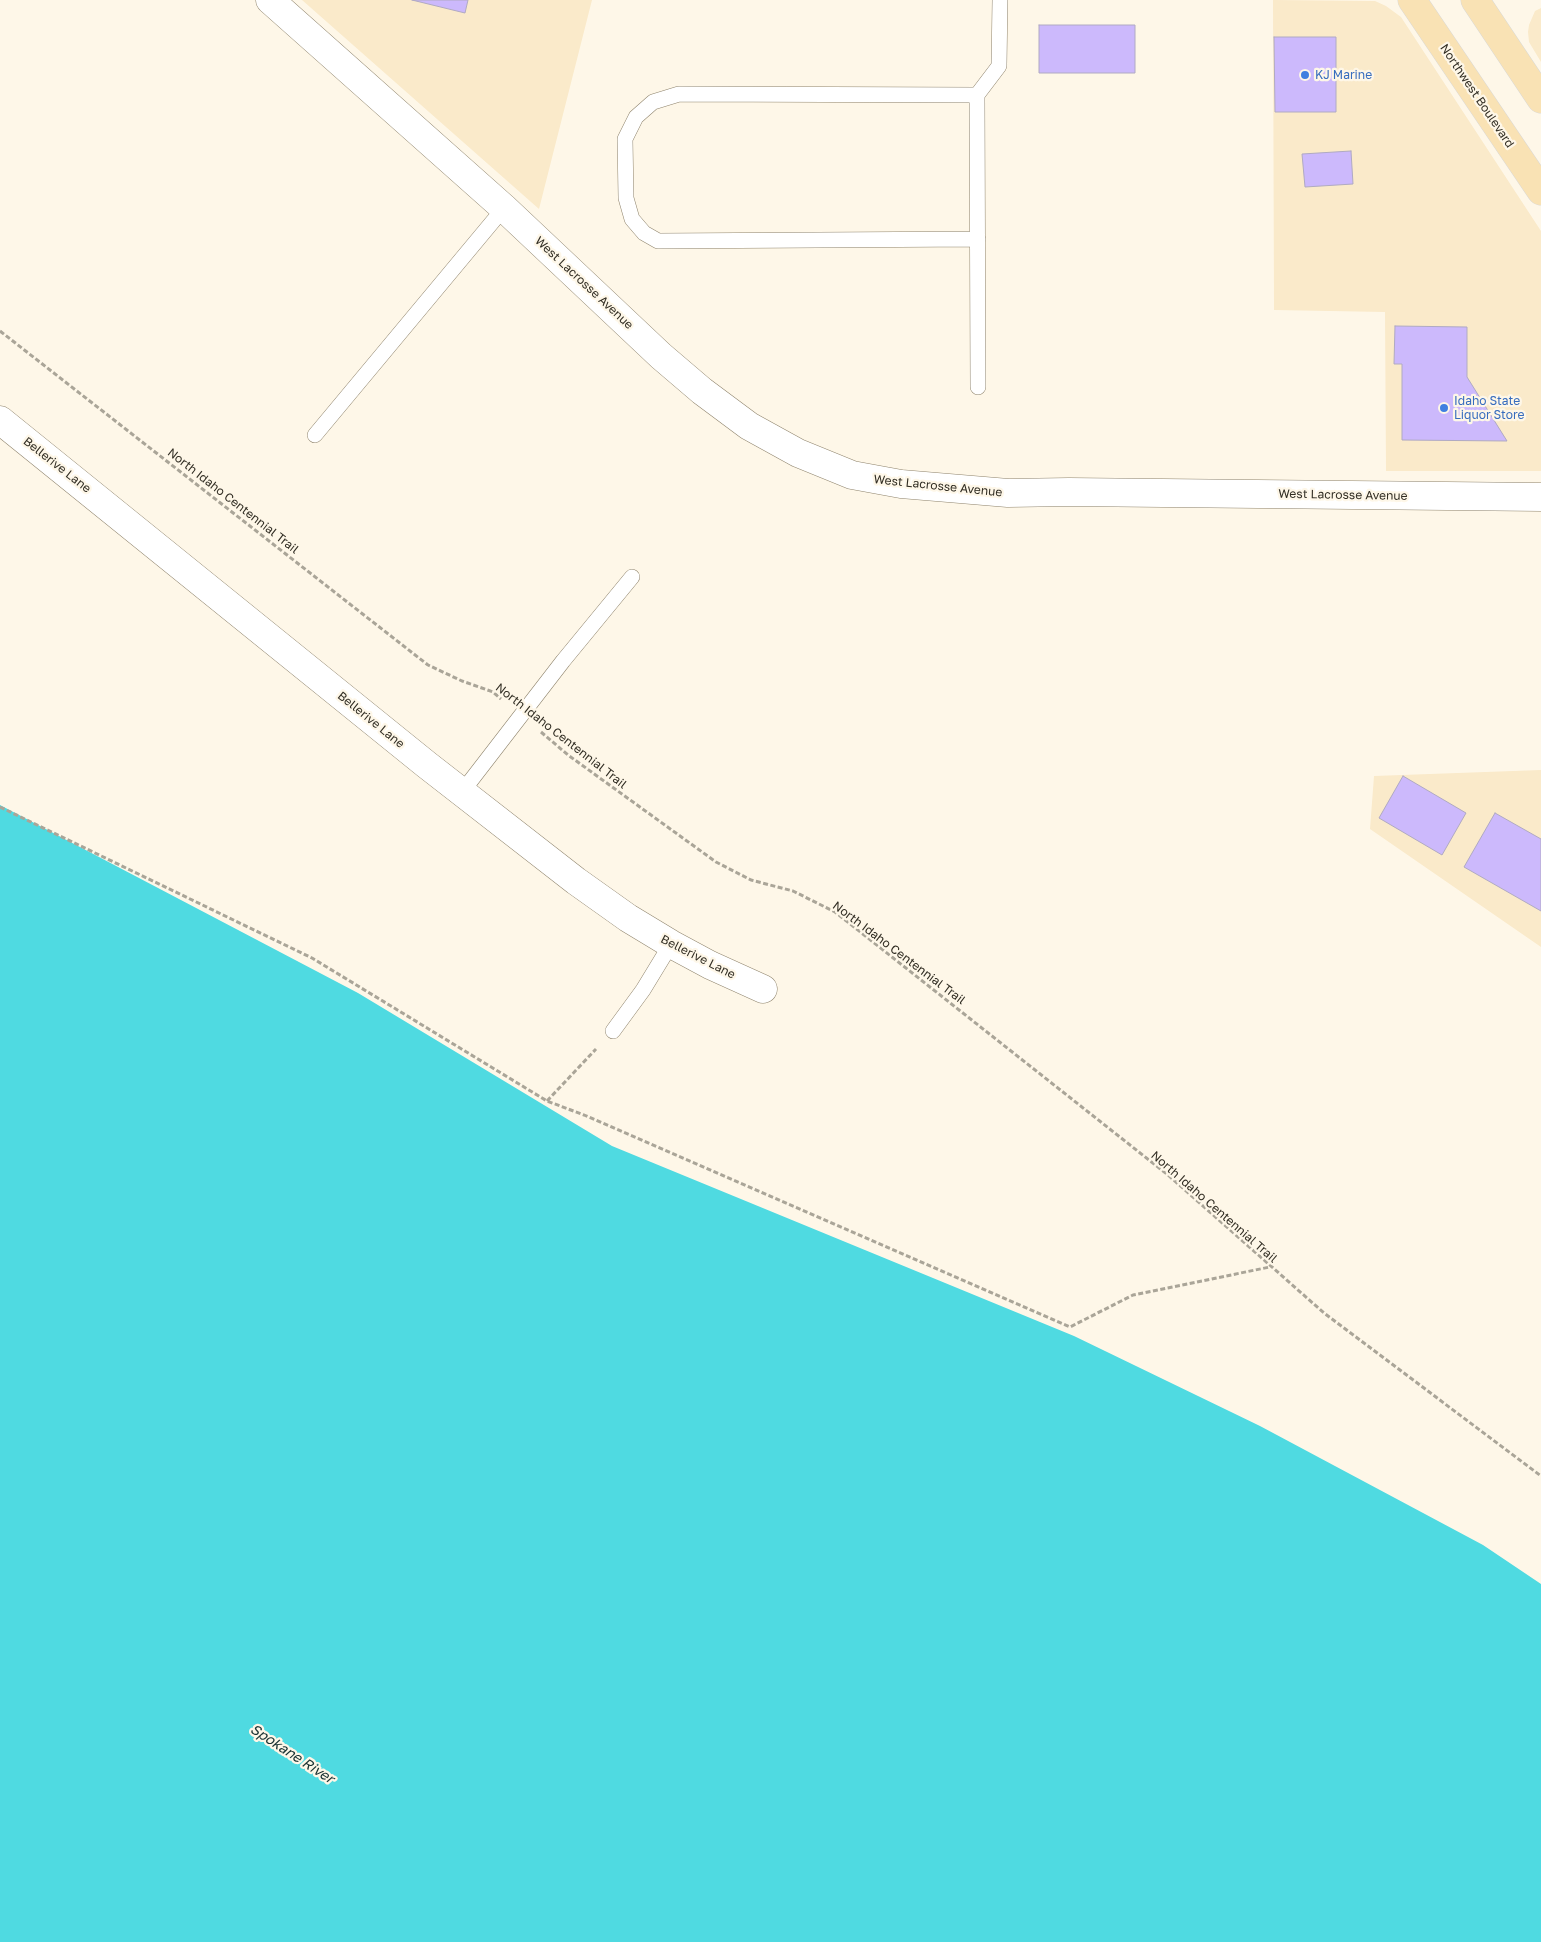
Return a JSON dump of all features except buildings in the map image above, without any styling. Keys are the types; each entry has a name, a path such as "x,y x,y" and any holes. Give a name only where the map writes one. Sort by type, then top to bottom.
{"main road":[{"name":"Northwest Boulevard","path":"1412,0 1541,191"},
{"path":"1475,0 1541,98"}],"street":[{"name":"West Lacrosse Avenue","path":"270,0 504,208 661,356 702,391 750,426 798,453 852,475 910,485 1008,493 1541,497"},
{"name":"Bellerive Lane","path":"0,420 462,792 576,881 628,918 671,944 763,989"}],"lane":[{"path":"978,387 977,95 999,66 1000,0"},
{"path":"977,95 679,94 653,102 636,117 625,139 626,198 632,219 644,233 658,240 978,239"},
{"path":"315,435 504,208"},
{"path":"462,792 563,661 632,577"},
{"path":"614,1031 643,990 671,944"}],"path":[{"name":"North Idaho Centennial Trail","path":"0,330 428,665 462,681 494,692 568,755 716,862 751,880 793,891 834,912 999,1040 1168,1176 1324,1313 1541,1476"},
{"path":"0,807 312,958 547,1101 584,1115 1070,1327 1133,1295 1270,1267"},
{"path":"547,1101 614,1031"}],"shaded area":[{"path":"302,0 592,0 539,209"},
{"path":"1273,0 1375,1 1386,6 1401,17 1541,231 1541,471 1386,471 1385,312 1274,310"},
{"path":"1541,8 1541,62 1529,42 1528,32 1535,11"},
{"path":"1541,770 1541,947 1370,829 1374,776"}],"water":[{"name":"Spokane River","path":"0,805 358,993 612,1146 1074,1336 1260,1426 1483,1545 1541,1584 1541,1942 0,1942"}],"place":[{"name":"KJ Marine","path":"1305,75"},
{"name":"Idaho State Liquor Store","path":"1444,408"}]}
